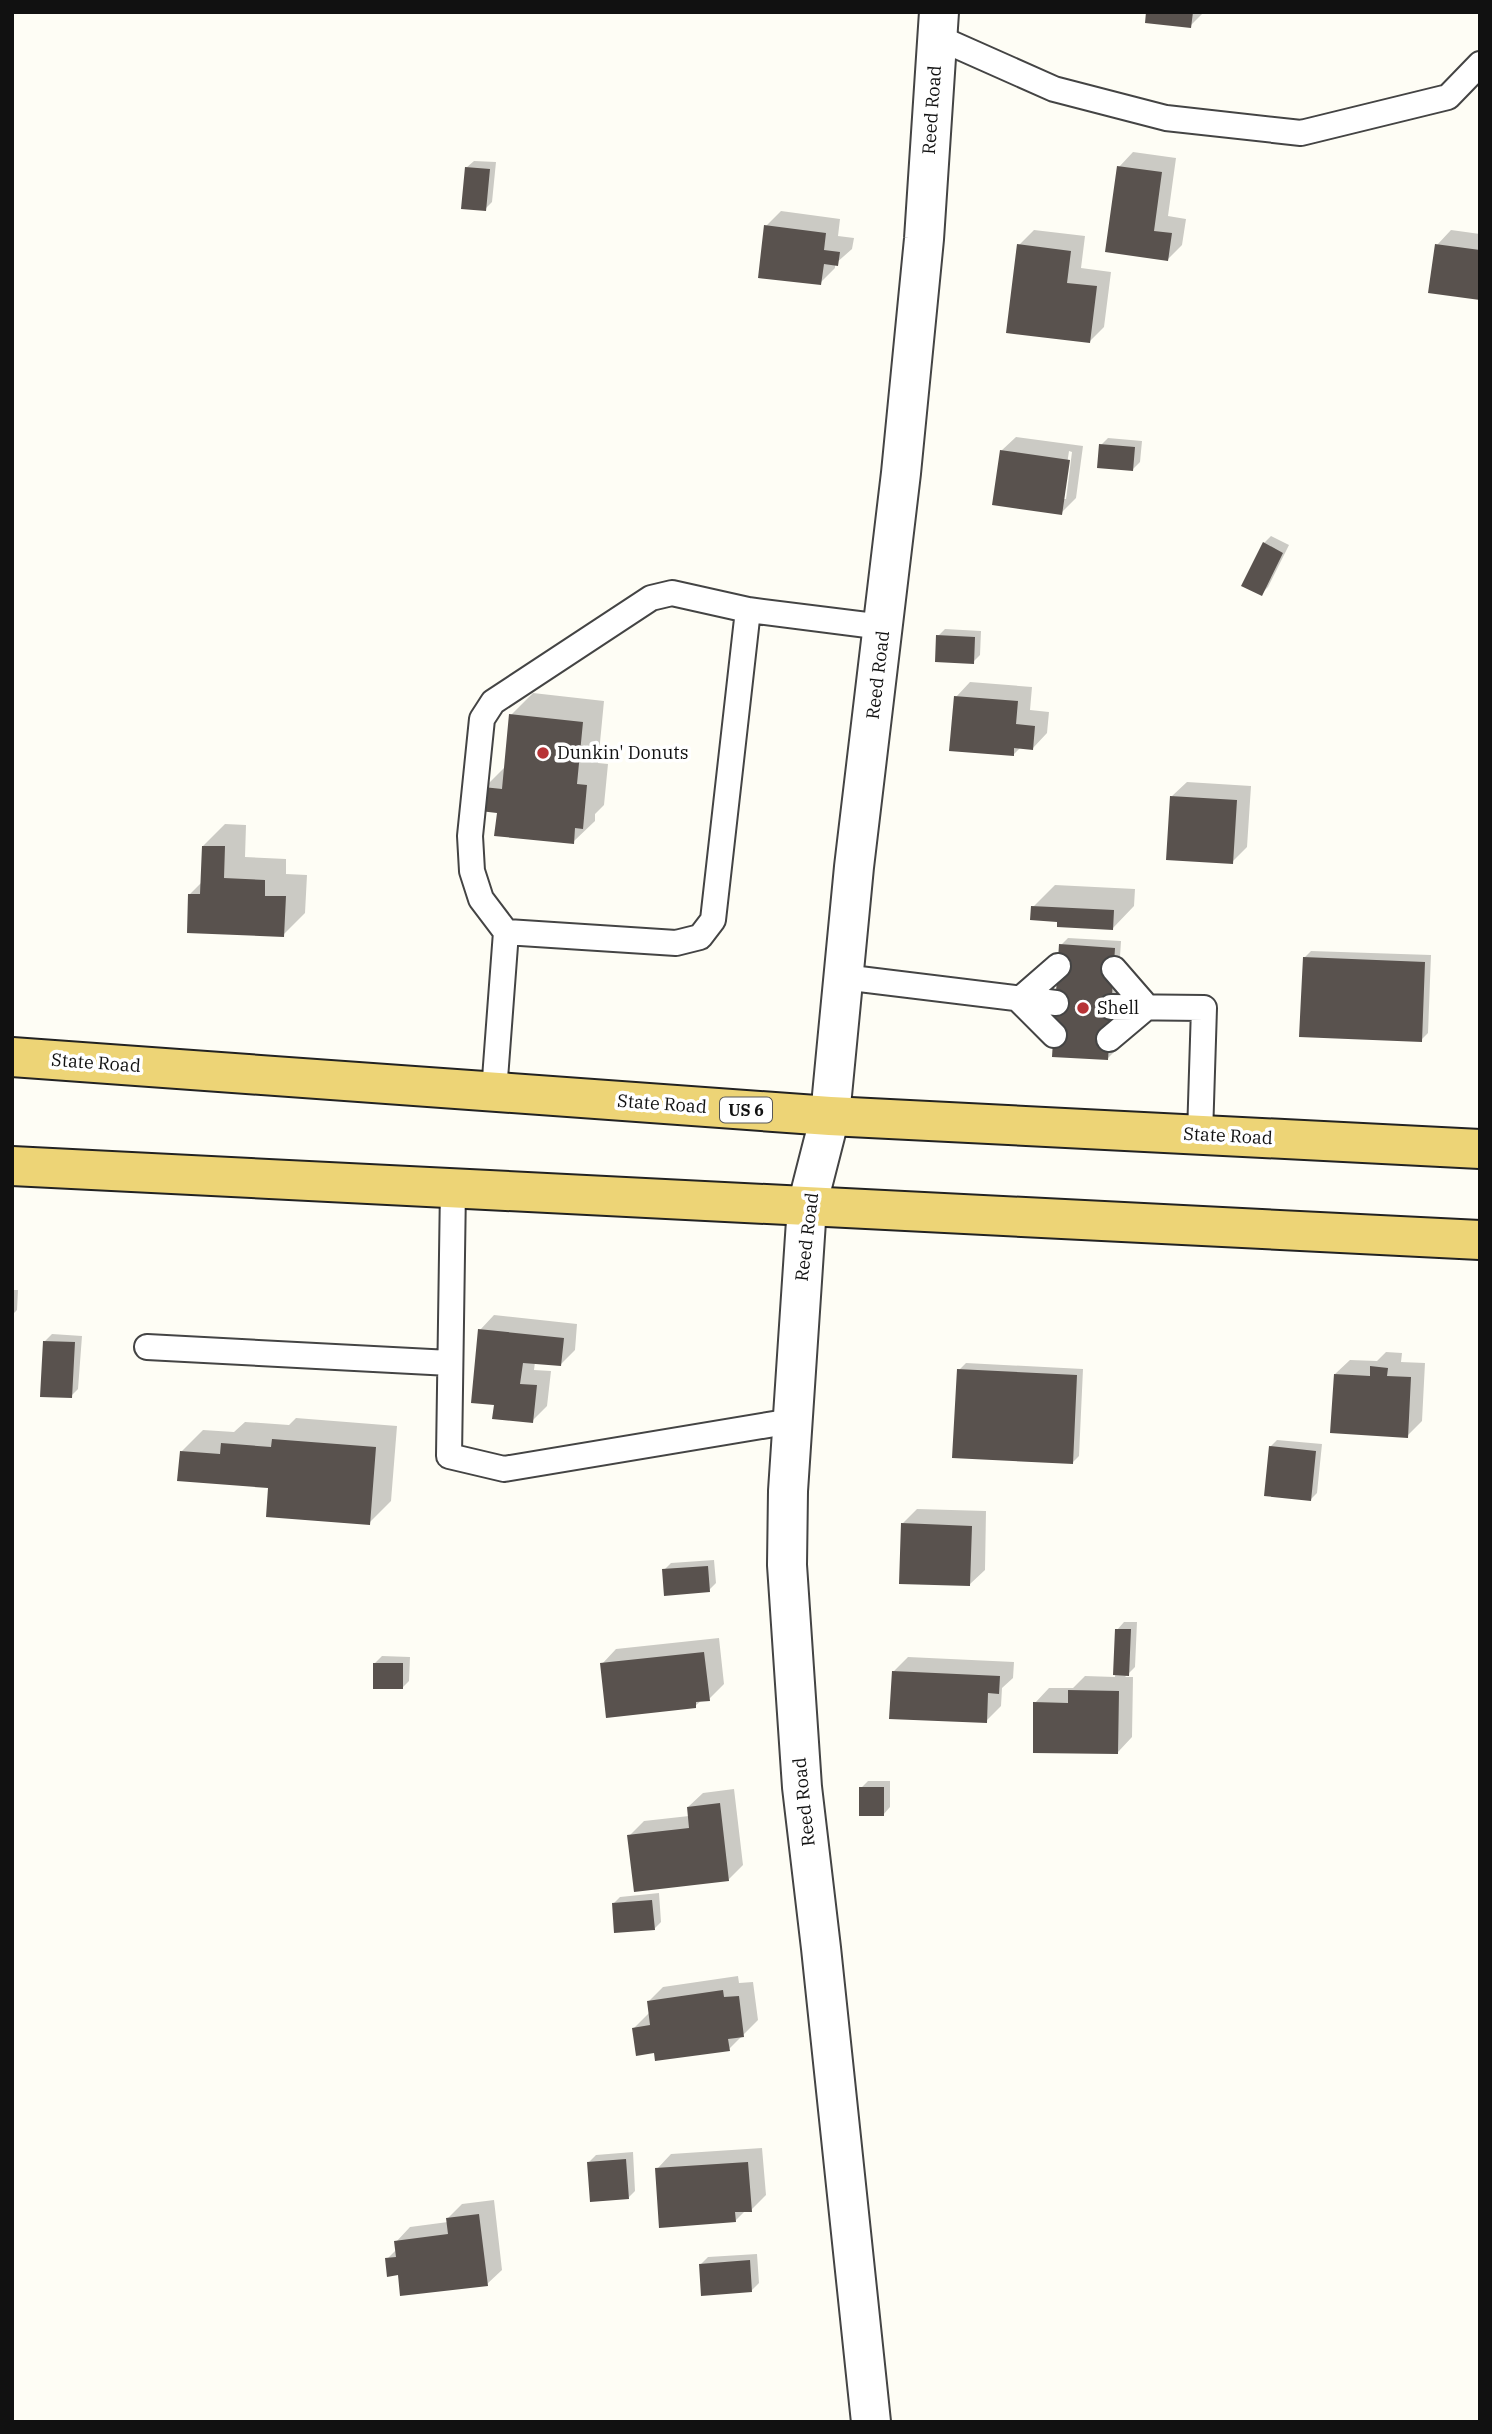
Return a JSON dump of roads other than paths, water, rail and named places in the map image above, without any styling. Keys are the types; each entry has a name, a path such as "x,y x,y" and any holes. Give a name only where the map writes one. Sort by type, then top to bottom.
{"main road":[{"name":"State Road","path":"12,1057 830,1116 1480,1149"},
{"path":"12,1166 1480,1240"}],"street":[{"name":"Reed Road","path":"871,2422 802,1787 787,1564 792,1421 807,1206 830,1116 854,867 883,627 922,252 938,25"}],"lane":[{"path":"938,25 1054,89 1166,118 1301,133 1448,97 1480,64"},
{"path":"494,1092 506,932 481,899 472,871 470,836 482,719 493,702 651,598 673,593 748,610 883,627"},
{"path":"506,932 677,943 700,937 713,920 748,610"},
{"path":"1019,1000 1058,966"},
{"path":"1114,969 1147,1007"},
{"path":"843,977 1056,1003"},
{"path":"1019,1000 1054,1035"},
{"path":"1111,1007 1204,1008 1200,1135"},
{"path":"1109,1039 1147,1007"},
{"path":"453,1188 449,1455 504,1469 792,1421"},
{"path":"146,1346 450,1363"}],"place":[{"name":"Dunkin' Donuts","path":"543,753"},
{"name":"Shell","path":"1083,1008"}]}
